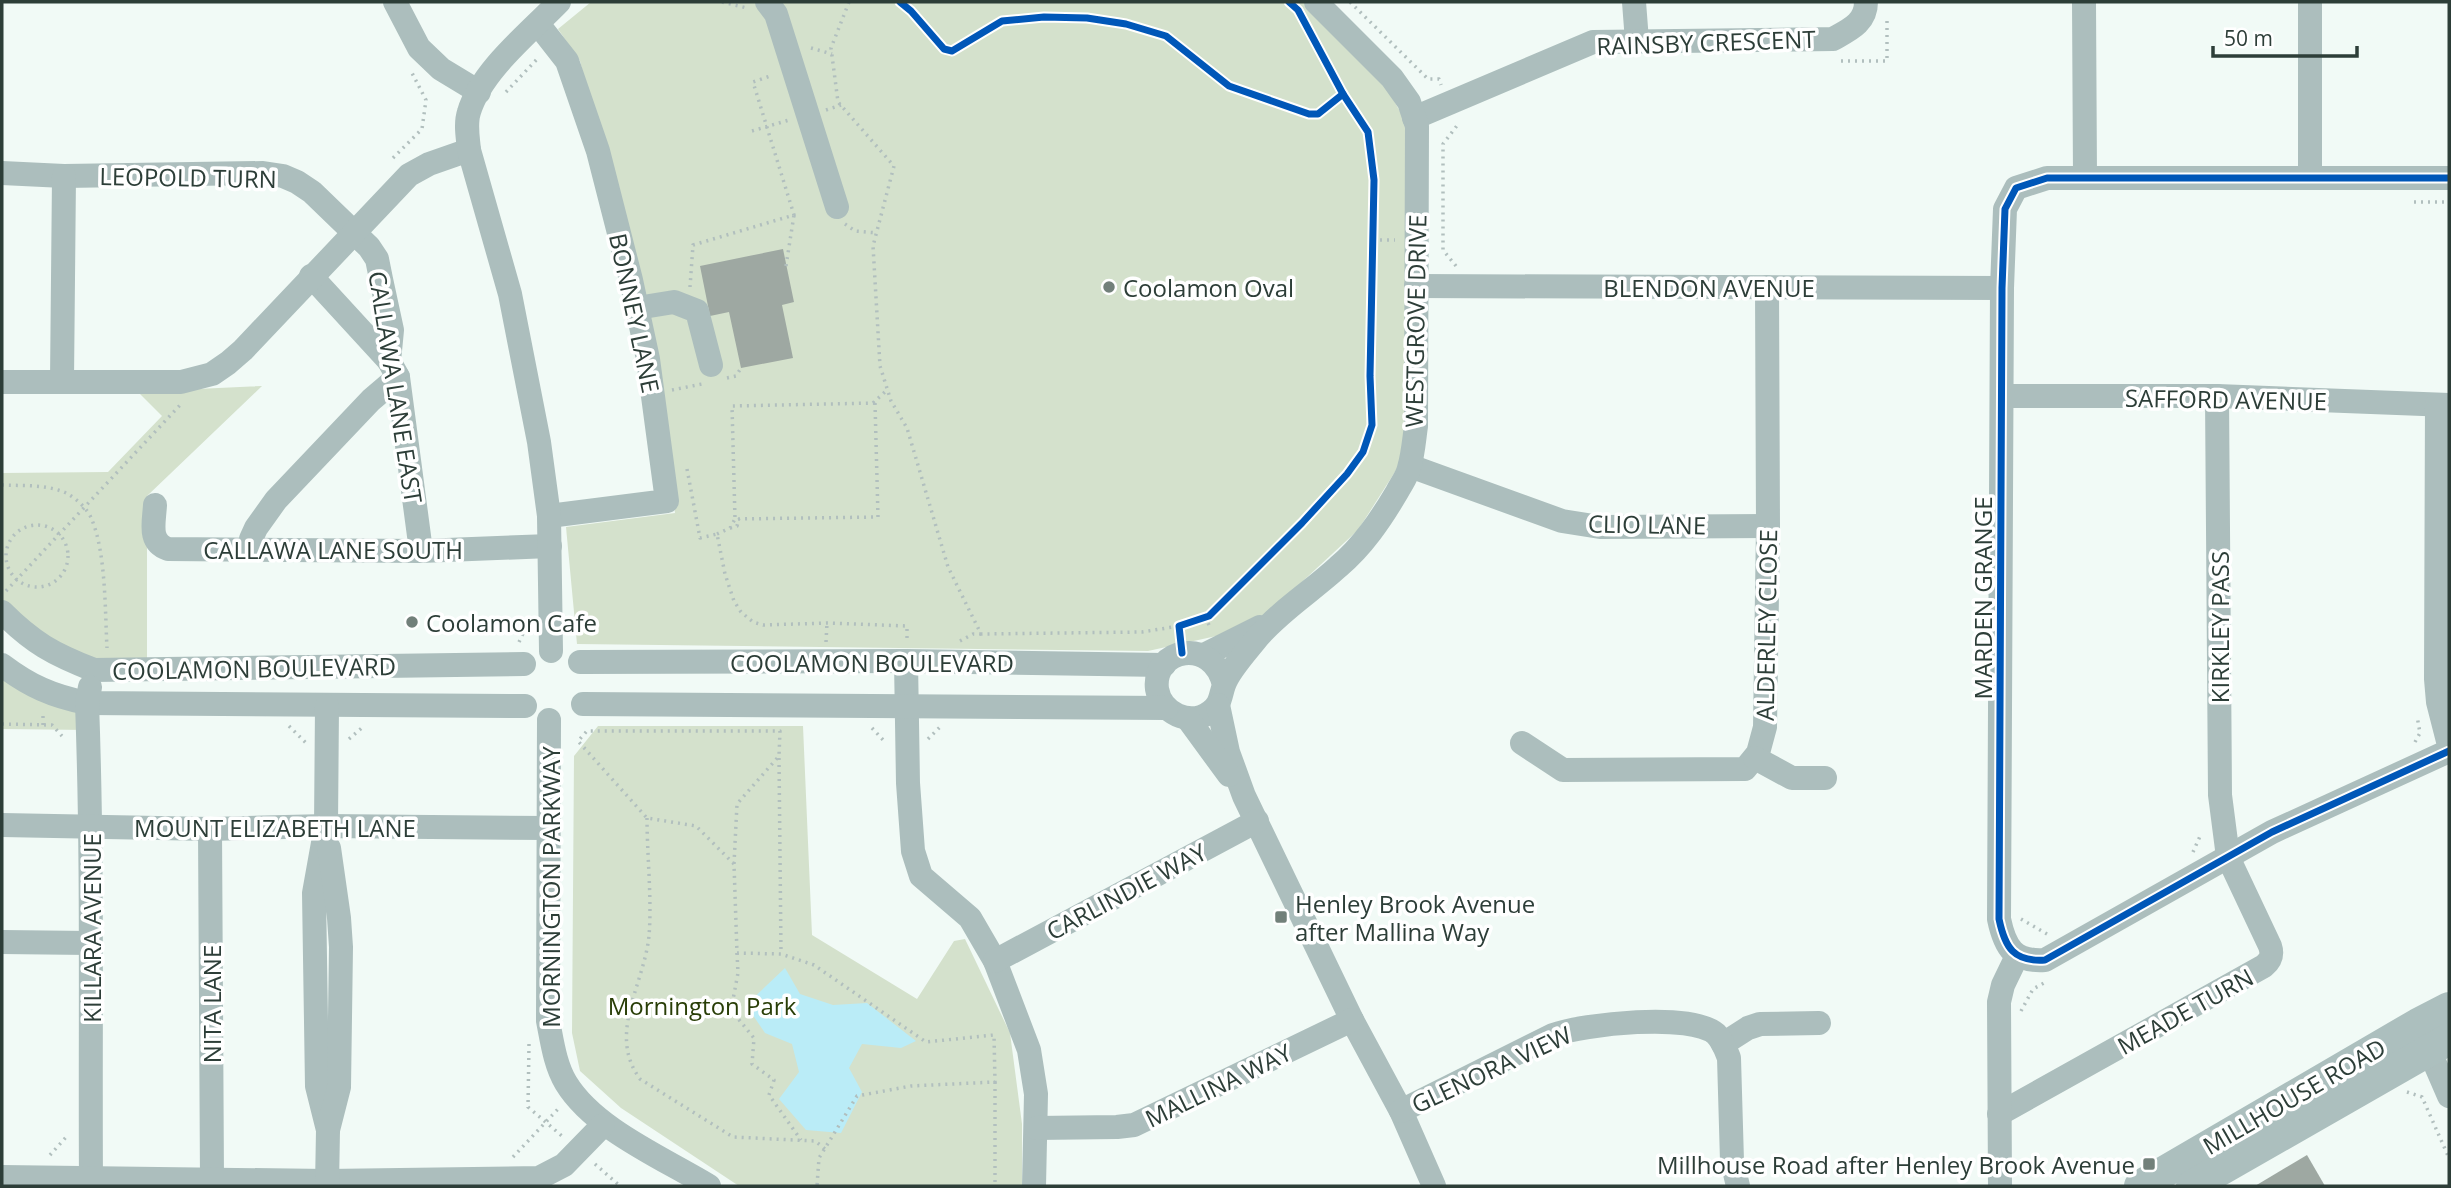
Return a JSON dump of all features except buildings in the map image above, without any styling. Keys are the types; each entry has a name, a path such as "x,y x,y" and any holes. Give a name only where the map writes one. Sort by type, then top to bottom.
{"main road":[{"name":"MILLHOUSE ROAD","path":"2192,1186 2432,1038 2449,1008"},
{"name":"MILLHOUSE ROAD","path":"2140,1186 2432,1038"}],"street":[{"path":"395,2 419,48 441,69 491,94"},
{"path":"551,650 549,516 539,442 510,294 469,150 467,128 468,112 491,94 501,59 545,34 559,2"},
{"name":"WESTGROVE DRIVE","path":"1221,695 1247,651 1270,622 1340,566 1378,524 1410,466 1416,426 1417,126 1409,102 1392,78 1317,2"},
{"path":"1634,2 1637,41"},
{"path":"2084,2 2085,178"},
{"path":"2310,2 2310,177"},
{"path":"758,5 776,14 837,206"},
{"name":"RAINSBY CRESCENT","path":"1414,118 1456,116 1593,42 1833,39 1856,26 1866,12 1876,8"},
{"name":"BONNEY LANE","path":"545,34 567,61 598,151 648,359 667,501 549,516"},
{"path":"2,382 181,382 212,374 228,363 409,175 429,164 469,150"},
{"name":"LEOPOLD TURN","path":"2,173 64,176 263,173 283,176 312,192 353,233"},
{"path":"62,381 64,176"},
{"name":"MARDEN GRANGE","path":"2017,956 2008,947 1999,919 2002,288 2005,209 2016,188 2047,178 2449,178"},
{"name":"CALLAWA LANE EAST","path":"353,233 369,247 377,259 392,330 394,369 421,551"},
{"path":"250,550 256,528 276,500 371,400 394,369 311,276"},
{"name":"BLENDON AVENUE","path":"1416,286 2002,288"},
{"name":"ALDERLEY CLOSE","path":"1755,758 1765,727 1767,287"},
{"path":"637,308 674,302 697,311 710,365"},
{"name":"SAFFORD AVENUE","path":"2003,396 2217,396 2443,405"},
{"name":"KIRKLEY PASS","path":"2217,396 2220,795 2228,857"},
{"path":"2443,405 2443,519 2436,679 2438,702 2449,746"},
{"name":"CLIO LANE","path":"1410,466 1562,520 1600,527 1768,526"},
{"name":"CALLAWA LANE SOUTH","path":"155,505 154,537 163,547 421,551 550,546"},
{"name":"COOLAMON BOULEVARD","path":"2,612 52,653 101,661 520,656"},
{"name":"WESTGROVE DRIVE","path":"1183,658 1270,622"},
{"path":"551,650 571,656 580,662 588,687 583,704 569,717 549,720 540,718 525,706 518,690 520,656 533,657 551,650"},
{"path":"906,653 908,783 913,851 922,876 970,918 995,961 1029,1050 1036,1094 1034,1186"},
{"name":"COOLAMON BOULEVARD","path":"580,662 906,653 1183,658"},
{"path":"1244,796 1177,714 1160,698 1157,687 1159,676 1183,658 1214,662 1221,673 1228,752 1244,796 1352,1020 1401,1111 1434,1186"},
{"name":"KILLARA AVENUE","path":"91,1182 89,943 92,825 87,703 101,661"},
{"name":"COOLAMON BOULEVARD","path":"2,665 27,683 58,697 87,703 525,706"},
{"path":"1177,714 1209,713 1221,695"},
{"name":"COOLAMON BOULEVARD","path":"583,704 906,707 1177,714"},
{"path":"327,706 326,826 314,893 317,1086 328,1130 327,1184"},
{"name":"MORNINGTON PARKWAY","path":"549,720 548,1021 554,1052 566,1083 603,1125 709,1186"},
{"path":"1522,743 1563,770 1745,769 1755,758 1792,778 1825,778"},
{"path":"2000,1186 1999,1002 2003,985 2017,956 2032,961 2045,960 2062,952 2272,832 2449,751"},
{"name":"CARLINDIE WAY","path":"995,961 1256,821"},
{"name":"MOUNT ELIZABETH LANE","path":"2,825 210,829 326,826 547,828"},
{"name":"NITA LANE","path":"210,829 212,1179"},
{"name":"MEADE TURN","path":"1999,1114 2270,961 2270,946 2228,857"},
{"path":"2,942 89,943"},
{"name":"MALLINA WAY","path":"1036,1128 1134,1125 1352,1020"},
{"name":"GLENORA VIEW","path":"1401,1111 1570,1029 1607,1024 1685,1023 1714,1033 1723,1044"},
{"path":"1738,1186 1732,1161 1729,1058 1723,1044 1748,1028 1760,1024 1819,1023"},
{"path":"2432,1038 2449,1096"},
{"path":"2,1177 91,1182 212,1179 327,1184 541,1182 580,1151 603,1125"}],"path":[{"path":"722,2 758,5"},
{"path":"849,2 831,48 838,102 894,166 873,246 880,366 891,401 907,428 948,566 981,634 1142,632 1179,626 1209,616"},
{"path":"1350,2 1428,79 1439,79 1456,116 1443,144 1443,250 1460,270 1460,286"},
{"path":"1833,61 1887,61 1876,8"},
{"path":"491,94 545,34"},
{"path":"401,183 385,166 422,129 426,100 408,63"},
{"path":"778,67 775,74 753,82 794,215 786,266"},
{"path":"2407,202 2449,202"},
{"path":"837,206 844,224 850,228 877,233"},
{"path":"687,307 694,295 690,289 693,245 794,215"},
{"path":"1372,253 1373,228"},
{"path":"2,595 198,386 197,379"},
{"path":"661,461 684,458 700,538 717,534 730,528 737,519 732,406 873,403 887,389"},
{"path":"737,519 878,517 873,403"},
{"path":"2,485 42,486 66,493 91,518 97,537 102,575 101,661"},
{"path":"40,525 59,534 68,550 68,559 60,577 52,584 41,587 31,587 16,580 7,566 5,555 13,536 21,529 40,525"},
{"path":"717,534 734,601 746,617 763,625 827,623 907,626 906,653"},
{"path":"520,656 528,622"},
{"path":"826,645 827,623"},
{"path":"1179,626 1183,658"},
{"path":"2,724 52,725 62,736"},
{"path":"288,726 306,743 306,753 343,752 344,743 363,726"},
{"path":"734,864 696,825 647,818 579,741 587,731 780,731 781,954"},
{"path":"779,756 737,804 734,864 738,973 731,1010 754,1038 752,1064 774,1080 769,1096 802,1140"},
{"path":"647,818 649,937 625,1038 631,1066 640,1079 733,1137 814,1141 825,1149"},
{"path":"737,953 781,954 814,965 926,1042 994,1035 995,1186"},
{"path":"2020,1013 2033,989 2045,982"},
{"path":"528,1037 528,1107 621,1186"},
{"path":"817,1186 819,1158 857,1096 911,1086 995,1082"},
{"path":"2398,1089 2422,1097 2449,1158"},
{"path":"507,1163 574,1092"},
{"path":"44,1162 70,1133 72,1123 91,1123"}],"green space":[{"path":"591,2 1306,2 1381,78 1410,129 1407,416 1400,464 1358,530 1262,619 1221,635 1148,651 577,644 566,527 675,513 654,361 580,61 558,29"},
{"path":"262,386 147,496 147,666 102,667 2,610 2,473 108,472 162,416 134,388"},
{"path":"2,665 87,703 88,730 2,729"},
{"name":"Mornington Park","path":"598,726 803,726 812,935 917,999 954,941 965,939 1010,1033 1022,1124 1022,1186 739,1186 621,1108 580,1071 572,1033 574,756"}],"water":[{"path":"785,968 800,994 833,1005 867,1003 916,1041 901,1048 862,1044 849,1068 862,1092 841,1133 806,1130 779,1099 799,1072 792,1044 765,1033 746,1005"}],"cycle path":[{"path":"900,2 944,49 952,51 1002,21 1044,17 1087,18 1126,24 1166,36 1229,86 1309,114 1318,114 1343,94"},
{"path":"1182,653 1179,626 1209,616 1302,523 1347,474 1363,452 1372,425 1370,376 1374,180 1368,132 1343,94 1298,10 1289,2"},
{"path":"2449,178 2047,178 2016,188 2005,209 2002,288 1999,919 2004,938 2018,956 2045,960 2272,832 2449,751"}],"place":[{"name":"Coolamon Oval","path":"1109,287"},
{"name":"Coolamon Cafe","path":"412,622"},
{"name":"Henley Brook Avenue after Mallina Way","path":"1281,917"},
{"name":"Millhouse Road after Henley Brook Avenue","path":"2149,1164"}]}
